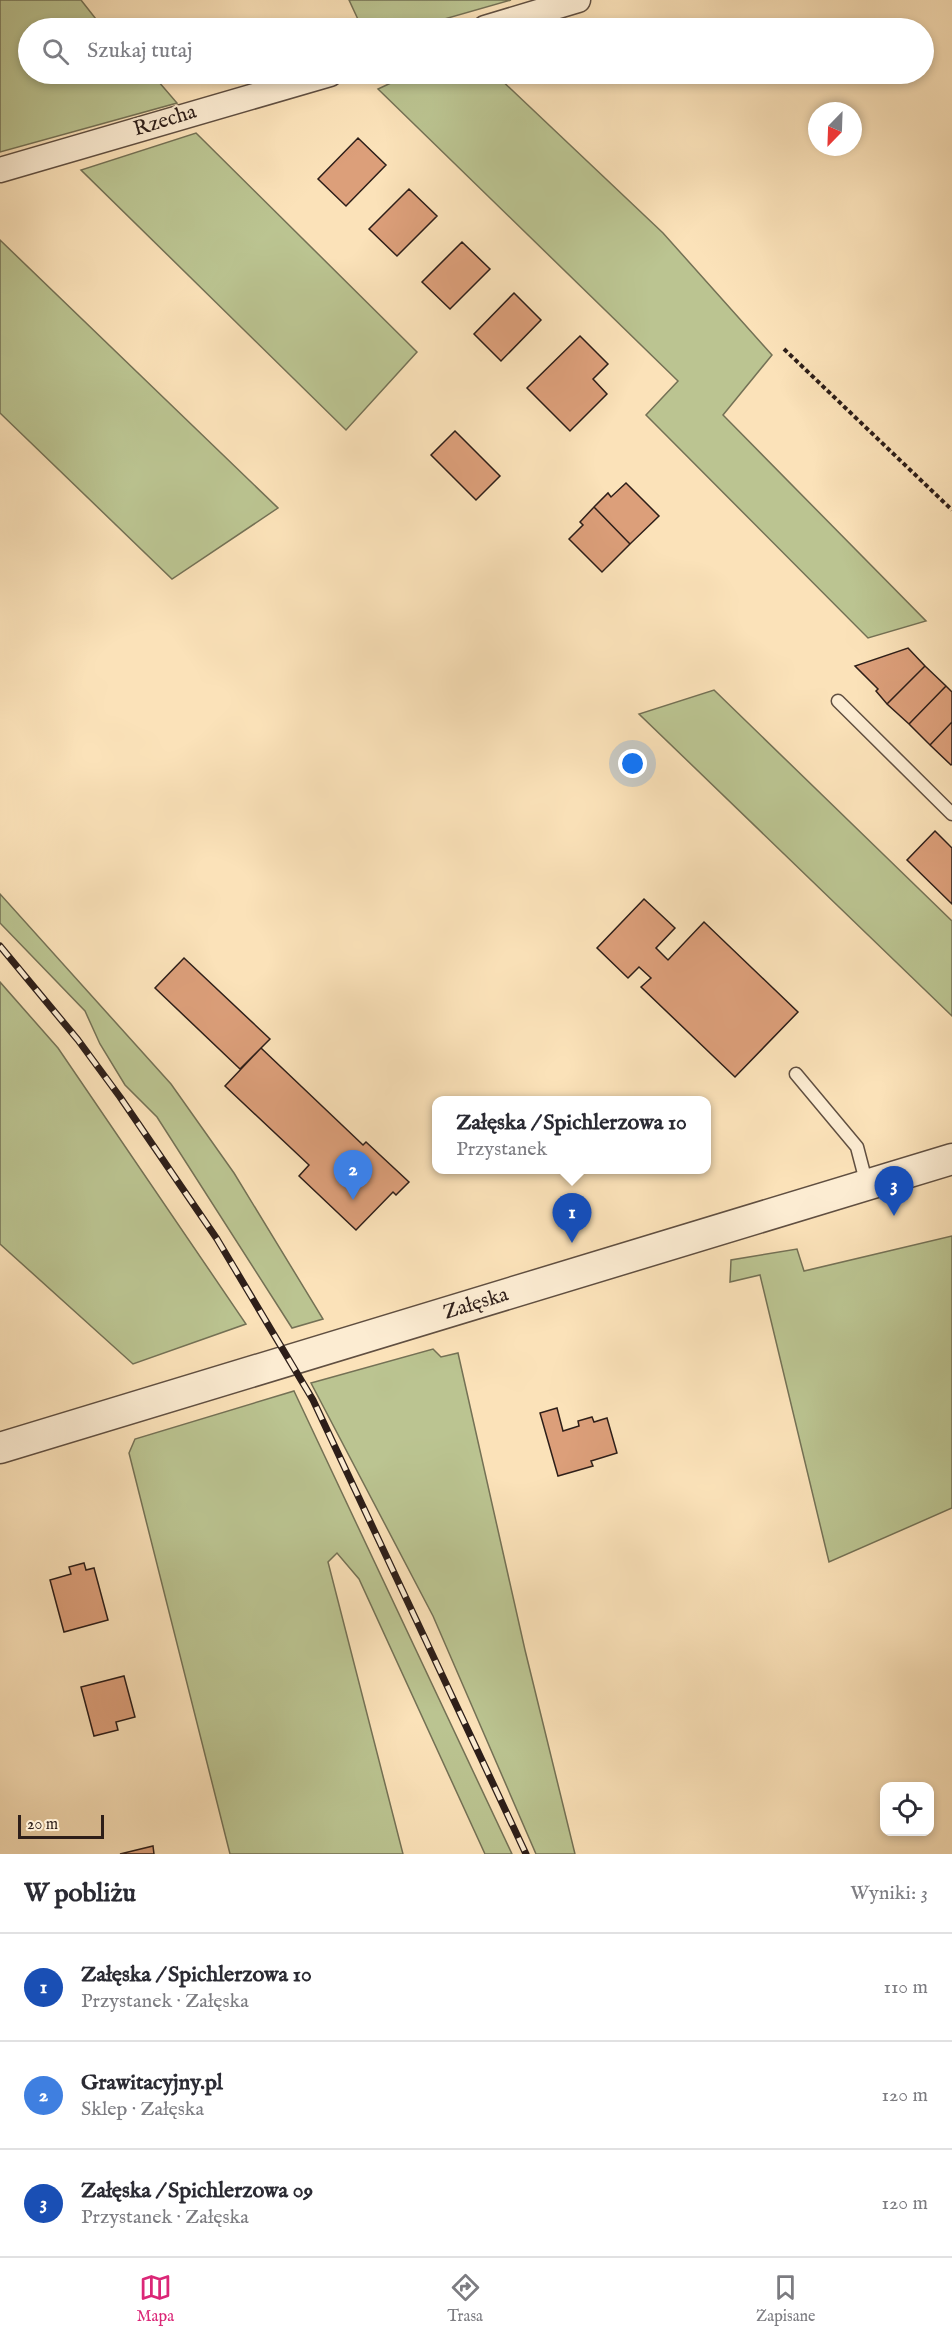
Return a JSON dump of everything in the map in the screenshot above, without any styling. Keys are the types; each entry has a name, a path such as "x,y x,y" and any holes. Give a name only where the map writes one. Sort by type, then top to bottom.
{"street":[{"path":"518,18 578,0"},
{"name":"Rzecha","path":"0,170 296,84"},
{"name":"Załęska","path":"0,1448 952,1159"}],"lane":[{"path":"838,701 952,814"},
{"path":"796,1074 857,1147 867,1185"}],"path":[{"path":"784,349 952,510"}],"green space":[{"path":"0,0 81,0 95,18 18,18 18,84 161,84 177,103 0,152"},
{"path":"349,0 511,0 448,18 357,18"},
{"path":"389,84 506,84 663,233 772,355 723,415 926,621 868,638 646,415 678,381 378,89"},
{"path":"196,133 417,352 346,430 81,170"},
{"path":"0,240 278,508 172,579 0,413"},
{"path":"714,690 952,921 952,1016 639,714"},
{"path":"0,894 171,1084 234,1173 323,1319 292,1328 157,1117 125,1085 100,1044 85,1011 0,923"},
{"path":"0,982 58,1048 246,1324 133,1364 0,1244"},
{"path":"952,1236 952,1508 829,1562 760,1275 730,1282 731,1260 797,1249 804,1271"},
{"path":"433,1349 441,1357 458,1353 525,1650 575,1854 536,1854 433,1616 311,1383"},
{"path":"294,1391 512,1854 485,1854 359,1579 337,1553 328,1562 403,1854 230,1854 129,1453 135,1439"}],"building":[{"path":"358,138 386,165 346,206 318,179"},
{"path":"409,189 437,216 397,256 369,229"},
{"path":"462,242 490,269 450,309 422,282"},
{"path":"514,293 541,320 501,361 474,334"},
{"path":"580,336 608,364 593,379 607,394 570,431 527,388"},
{"path":"455,431 500,476 476,500 431,455"},
{"path":"626,483 659,516 630,544 594,507 608,493 611,497"},
{"path":"594,507 630,544 602,572 569,539 583,525 580,522"},
{"path":"908,648 925,666 887,704 876,691 878,689 855,666"},
{"path":"925,666 946,686 909,724 887,704"},
{"path":"946,686 952,692 952,722 930,745 909,724"},
{"path":"952,722 952,764 951,765 930,745"},
{"path":"935,831 952,848 952,904 907,860"},
{"path":"644,899 675,928 656,948 668,960 704,922 798,1012 735,1077 641,987 651,978 639,967 628,978 597,948"},
{"path":"184,958 270,1039 240,1069 155,988"},
{"path":"261,1048 363,1145 366,1142 409,1182 396,1195 393,1192 356,1230 299,1176 309,1165 225,1086"},
{"path":"557,1408 563,1431 579,1426 578,1421 592,1417 594,1422 607,1418 617,1453 591,1461 593,1466 558,1476 540,1413"},
{"path":"84,1563 86,1570 94,1568 108,1620 64,1632 50,1580 71,1574 69,1567"},
{"path":"124,1676 135,1717 116,1722 118,1730 94,1736 81,1687"},
{"path":"153,1846 154,1854 120,1854"}],"railway":[{"path":"0,946 78,1040 120,1097 217,1239 313,1400 526,1854"}],"place":[{"name":"Grawitacyjny.pl","path":"353,1200"},
{"name":"Załęska / Spichlerzowa 09","path":"894,1216"},
{"name":"Załęska / Spichlerzowa 10","path":"572,1243"}]}
